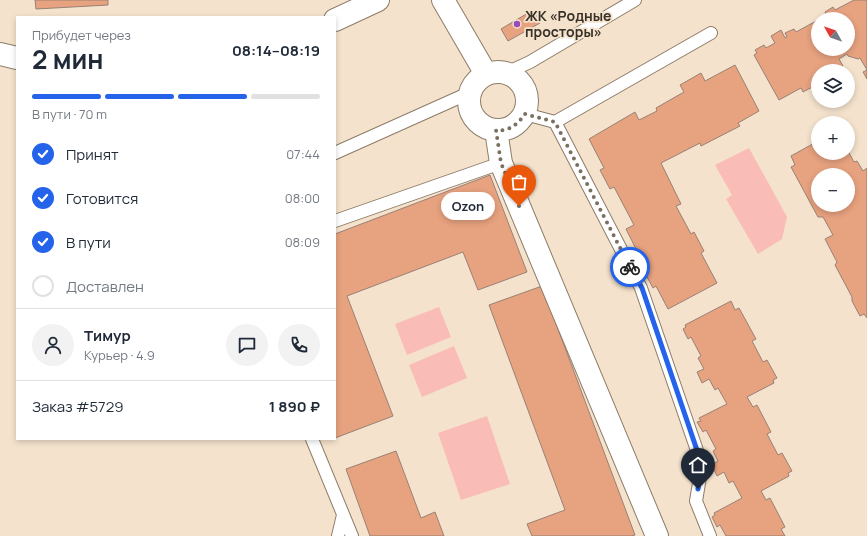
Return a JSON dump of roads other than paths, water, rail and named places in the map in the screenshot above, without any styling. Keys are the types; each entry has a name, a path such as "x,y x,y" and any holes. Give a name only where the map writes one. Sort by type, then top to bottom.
{"street":[{"path":"336,20 378,0"},
{"path":"443,0 496,73"},
{"path":"0,54 16,58"},
{"path":"496,73 515,77 524,89 527,104 525,114 519,122 511,128 503,131 484,128 476,122 468,105 470,93 478,80 496,73"},
{"path":"496,130 501,163 657,536"}],"lane":[{"path":"496,73 530,62 636,0"},
{"path":"525,114 555,122 711,33"},
{"path":"336,153 470,93"},
{"path":"555,122 642,288 702,465 696,501 710,536"},
{"path":"336,221 501,163"},
{"path":"312,440 352,536"},
{"path":"338,536 343,515"}],"place":[{"name":"ЖК «Родные просторы»","path":"517,24"},
{"name":"Ozon","path":"519,206"}]}
